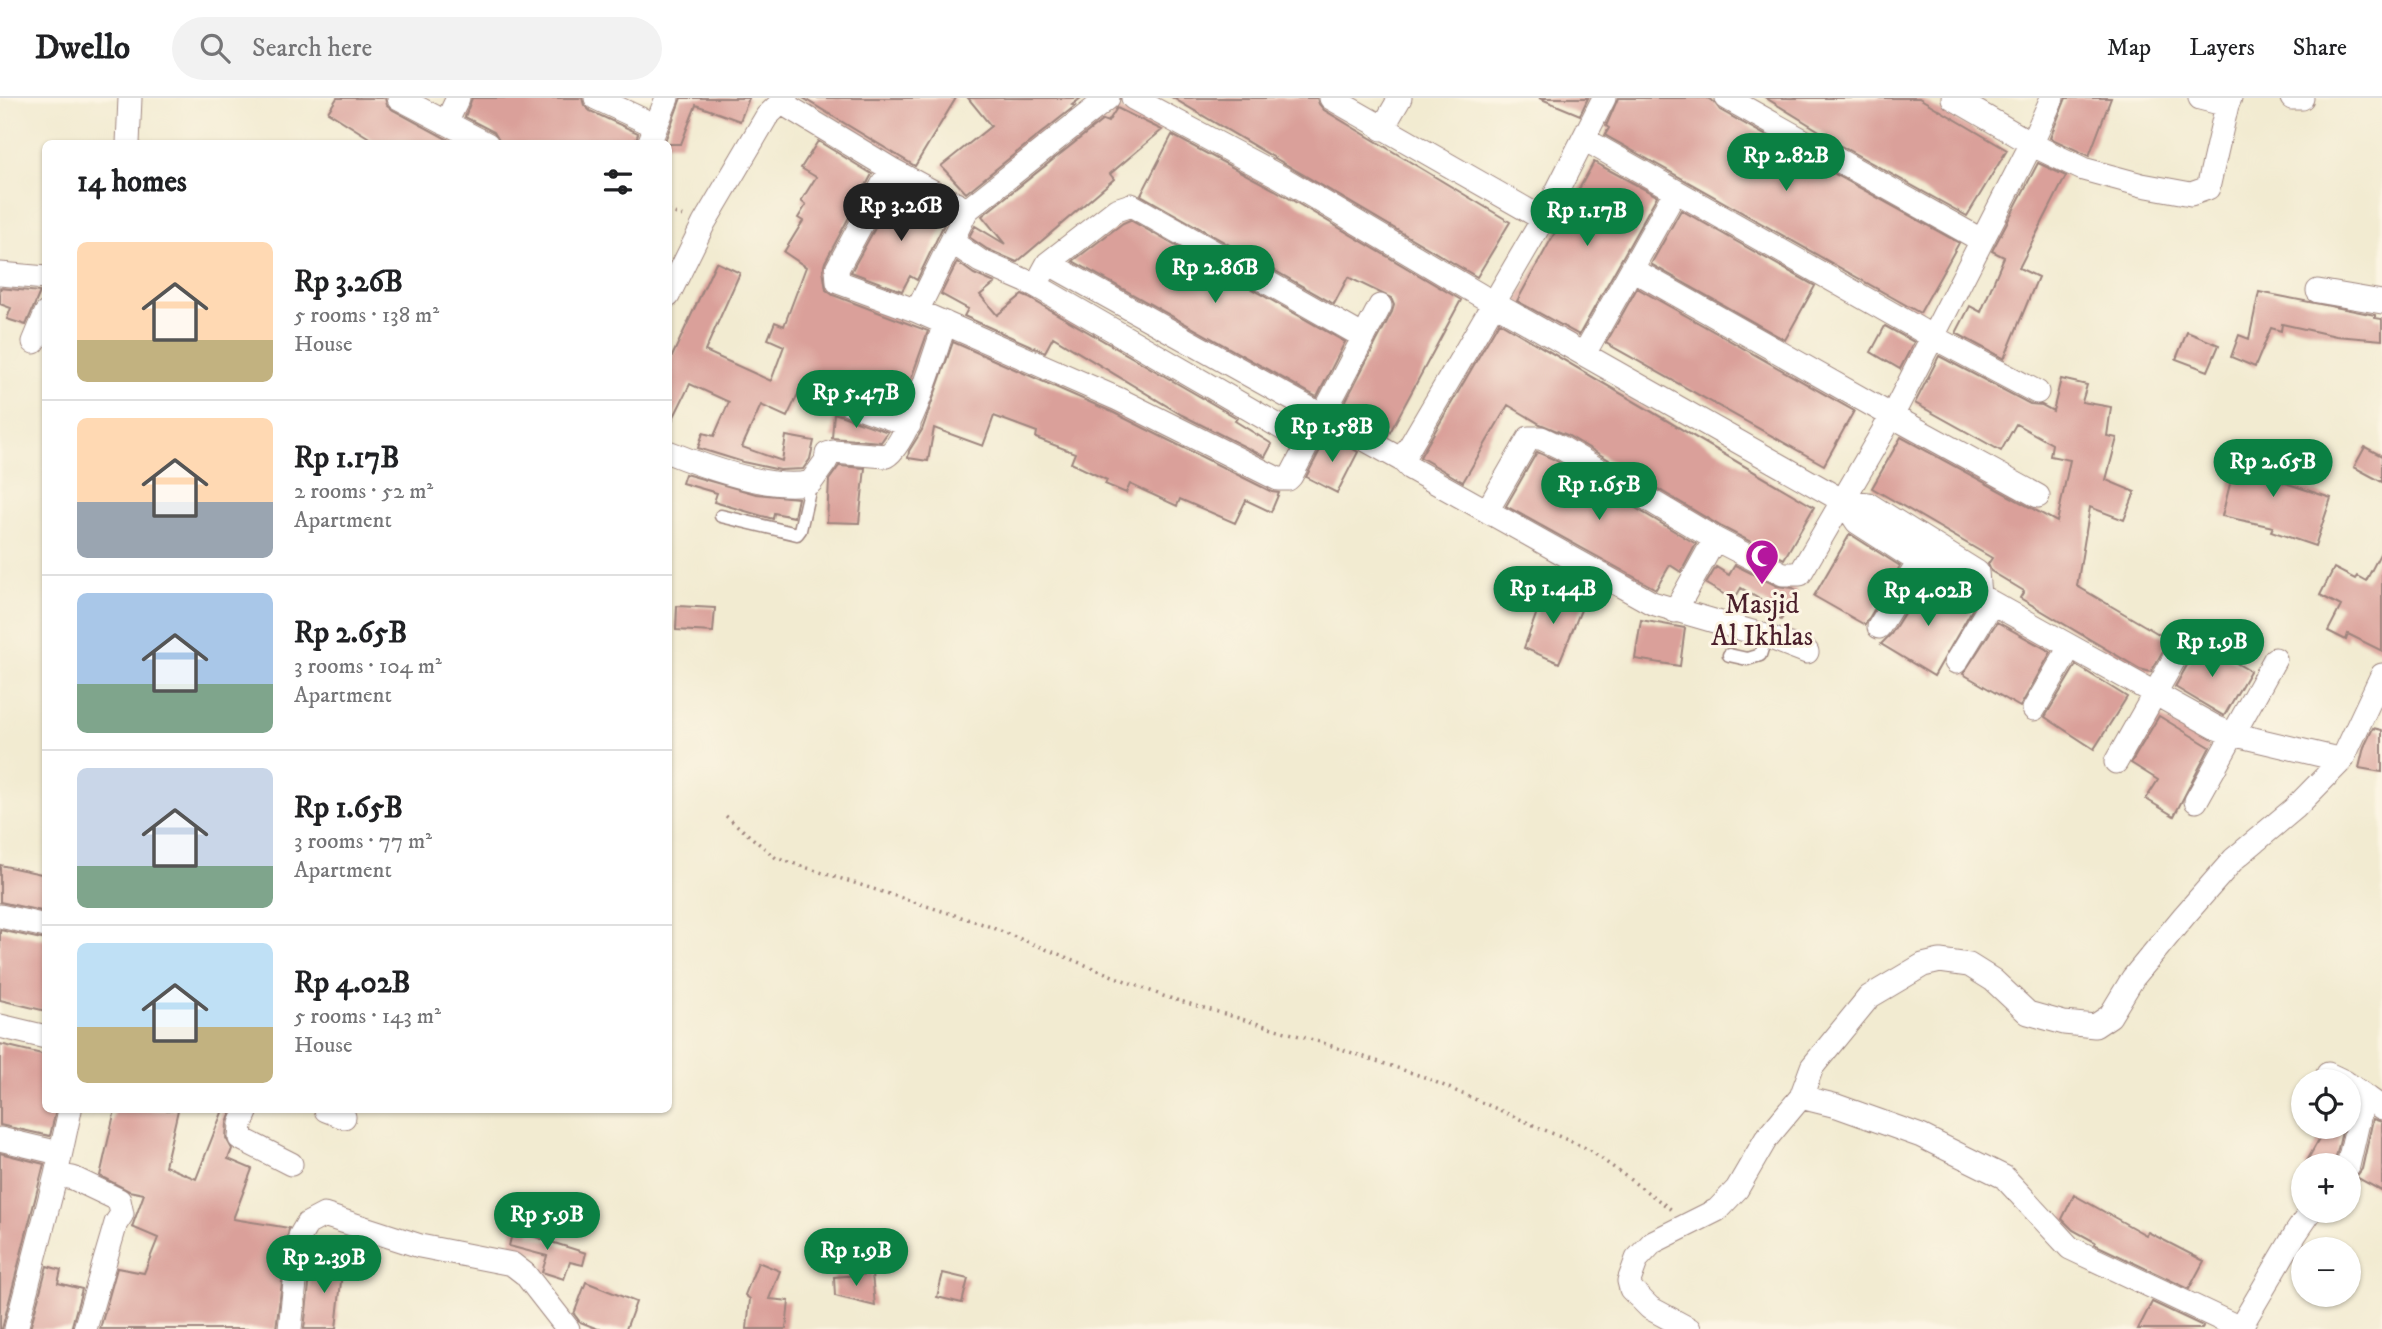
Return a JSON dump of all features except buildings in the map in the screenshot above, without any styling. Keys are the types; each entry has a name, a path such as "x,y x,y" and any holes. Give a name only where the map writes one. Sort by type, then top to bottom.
{"street":[{"path":"128,140 130,98"},
{"path":"399,98 479,140"},
{"path":"446,123 458,98"},
{"path":"596,98 652,135 667,98"},
{"path":"918,311 967,210 1108,98"},
{"path":"1133,98 1282,178 1495,304 1843,501 1868,504 1977,572 1986,599 1956,662"},
{"path":"1331,98 1543,219"},
{"path":"1382,129 1400,98"},
{"path":"1402,460 1543,219 1604,98"},
{"path":"1727,98 1981,240"},
{"path":"1953,98 2083,169 2191,194 2208,188 2229,101 2200,98"},
{"path":"1487,511 1530,438 1541,438 1715,539 1783,574 1800,574 1892,416 2032,143 2052,98"},
{"path":"2292,98 2302,98"},
{"path":"672,283 704,223 775,104 967,210"},
{"path":"1584,139 1933,337 2037,392"},
{"path":"891,169 837,269 838,282 918,311 1118,399 1278,478 1288,479 1292,476 1320,414 1380,306"},
{"path":"1584,354 1675,192"},
{"path":"1035,285 1048,263 1116,210 1131,205 1364,337"},
{"path":"952,242 981,261 1035,285 1308,443"},
{"path":"1048,263 1652,603 1766,636 1807,652"},
{"path":"1632,269 2038,496"},
{"path":"0,274 42,278"},
{"path":"2318,291 2382,302"},
{"path":"34,342 42,323"},
{"path":"672,454 708,468 791,485 811,482 827,454 858,452 886,456 893,453 909,425 945,323"},
{"path":"817,393 909,425"},
{"path":"1279,426 1320,414"},
{"path":"1843,501 1857,522 1919,562 2154,695 2232,734 2342,760"},
{"path":"1675,611 1715,539"},
{"path":"1879,627 1919,562"},
{"path":"2116,762 2189,633"},
{"path":"2034,709 2070,648"},
{"path":"2196,801 2275,659"},
{"path":"1689,1329 1650,1308 1631,1289 1629,1281 1637,1259 1653,1242 1717,1210 1737,1189 1766,1139 1801,1097 1812,1067 1868,997 1923,965 1940,961 1956,962 1982,971 2028,1013 2064,1023 2095,1026 2110,1016 2133,978 2234,859 2295,808 2342,760 2382,675"},
{"path":"0,916 42,925"},
{"path":"0,1026 42,1036"},
{"path":"1801,1097 1837,1106 1921,1136 2004,1177 2070,1248 2241,1329 2303,1223"},
{"path":"2351,1153 2361,1109 2375,1103"},
{"path":"16,1329 69,1113"},
{"path":"246,1113 240,1138 290,1164"},
{"path":"0,1139 58,1164 84,1183 118,1200 122,1214 116,1223 85,1329"},
{"path":"290,1329 300,1236 307,1224 324,1215 420,1246 512,1264 525,1273 568,1329"}],"lane":[{"path":"721,516 797,534 811,482"},
{"path":"1729,655 1747,659 1760,655 1766,636"}],"path":[{"path":"726,816 776,858 983,924 1163,996 1320,1042 1423,1077 1588,1149 1690,1223"}],"place":[{"name":"Masjid Al Ikhlas","path":"1762,586"}]}
